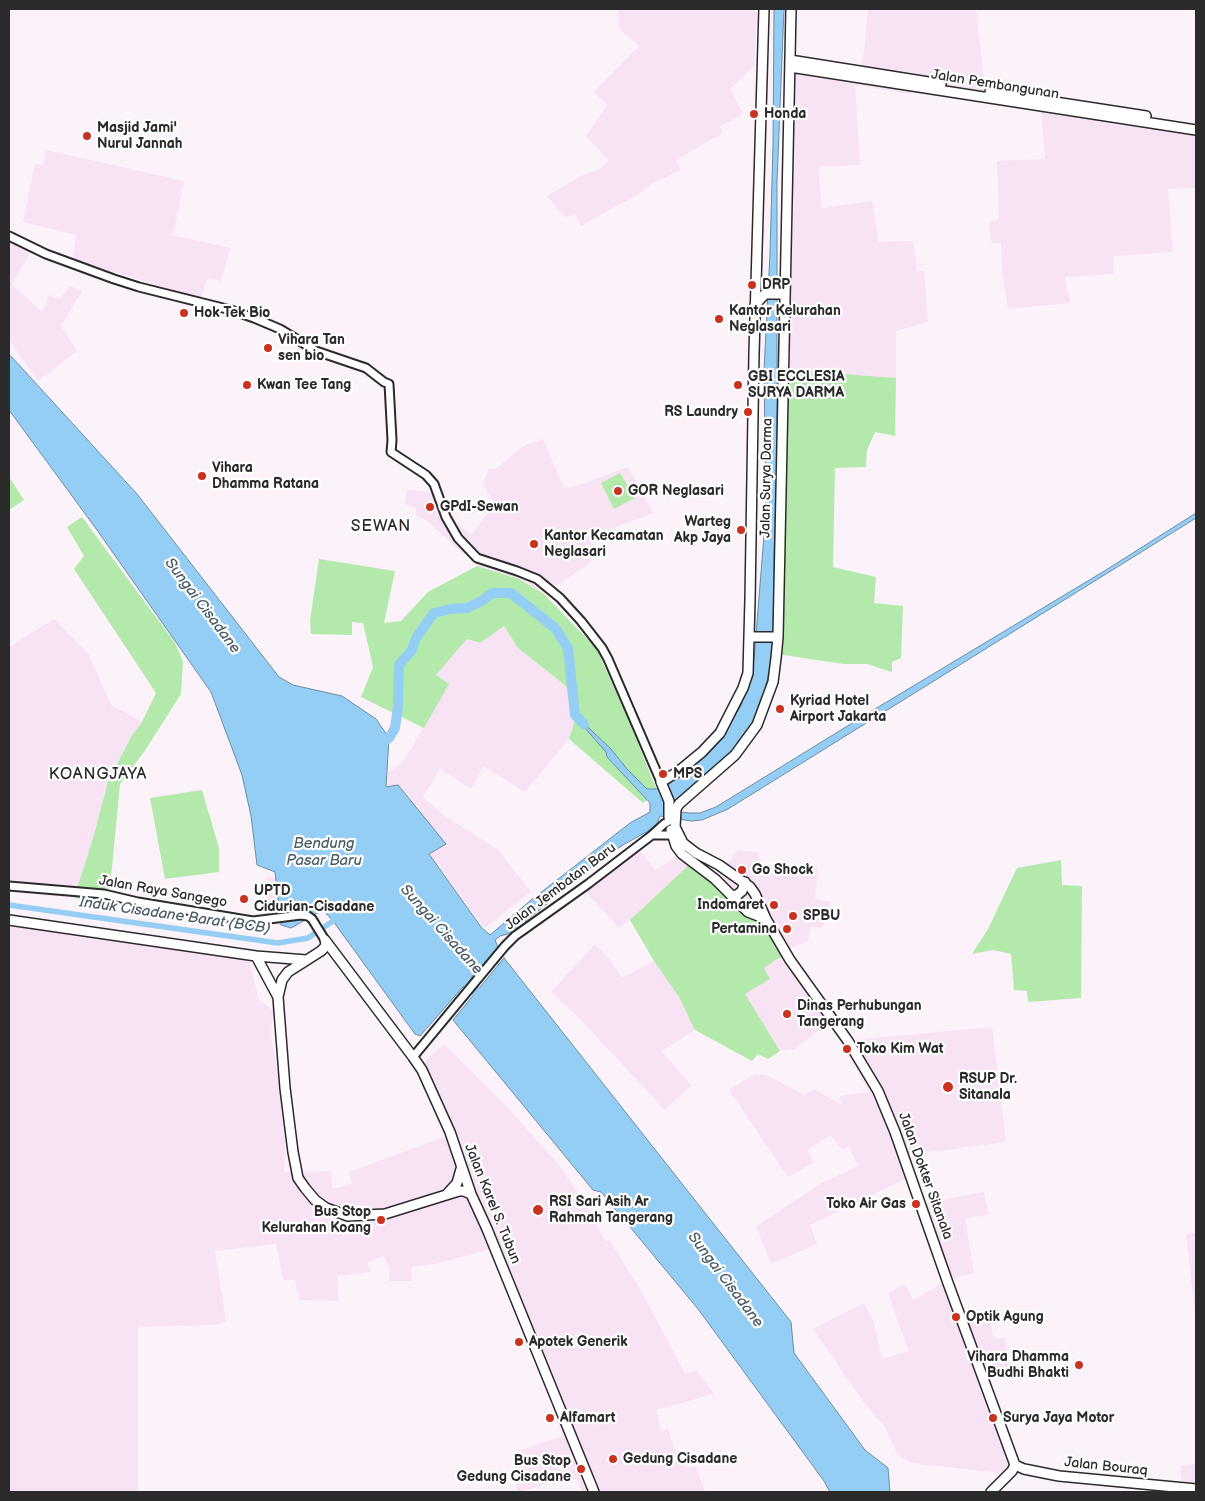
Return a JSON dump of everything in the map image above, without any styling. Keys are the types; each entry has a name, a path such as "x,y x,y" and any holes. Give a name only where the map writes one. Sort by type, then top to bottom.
{"main road":[{"name":"Jalan Surya Darma","path":"662,784 702,752 720,734 743,688 748,673 750,648 755,305 764,9"},
{"name":"Jalan Surya Darma","path":"671,820 679,804 735,756 758,725 773,682 776,637 791,9"},
{"name":"Jalan Pembangunan","path":"790,63 1081,105 1196,124"},
{"name":"Jalan Pembangunan","path":"790,63 1196,130"},
{"path":"756,281 765,294"},
{"path":"755,305 765,294 784,294"},
{"path":"750,624 755,637 750,648"},
{"path":"755,637 776,637"},
{"path":"662,784 670,805 672,835 676,846 682,854 715,879 748,912 766,919"},
{"name":"Jalan Dokter Sitanala","path":"671,820 683,843 696,853 720,865 745,882 755,894 766,919 790,960 848,1041 881,1097 1013,1468"},
{"path":"732,896 742,891 745,882"},
{"path":"9,920 256,956 311,958 338,956"},
{"path":"327,942 325,947 311,958 288,972 282,980 278,997 285,1088 298,1178 310,1194 326,1208 348,1216 385,1214 447,1194 464,1191 471,1194"},
{"name":"Jalan Karel S. Tubun","path":"327,942 422,1070 444,1118 471,1194 594,1492"},
{"path":"256,956 278,997"},
{"path":"447,1194 457,1183 462,1167"},
{"path":"991,1492 1013,1468"},
{"name":"Jalan Bouraq","path":"1013,1468 1073,1477 1196,1489"}],"street":[{"path":"9,236 46,254 114,279 157,292 231,310 254,318 280,329 316,351 366,368 389,384 392,430 391,452 426,475 434,484 446,517 458,538 477,558 517,571 542,583 560,598 580,621 602,648 662,784"},
{"name":"Jalan Jembatan Baru","path":"413,1057 515,936 671,820"},
{"path":"652,835 672,835"},
{"name":"Jalan Raya Sangego","path":"9,886 104,894 138,902 253,921 301,915 308,916 327,942"}],"shaded area":[{"path":"618,9 753,9 757,13 754,66 730,89 743,114 720,126 723,133 676,160 681,170 657,181 640,193 581,226 575,214 565,217 547,196 581,176 599,169 609,161 586,136 607,105 594,92 639,46 619,29"},
{"path":"868,9 976,9 985,91 910,80 911,94 855,85 860,165 818,167 822,208 872,201 879,242 913,241 917,271 924,271 928,322 896,331 896,378 779,369 780,299 775,293 780,283 783,148 789,69 795,61 860,72"},
{"path":"1041,106 1196,130 1196,188 1168,189 1173,252 1114,256 1113,274 1065,277 1070,303 1008,309 1002,267 1001,243 991,243 989,222 999,220 997,161 1045,159"},
{"path":"46,150 184,181 173,235 230,248 221,281 207,279 201,299 73,259 76,235 23,222 35,164 43,165"},
{"path":"9,235 33,248 12,284 41,311 43,311 49,295 60,299 70,286 82,291 61,326 77,351 38,381 9,340"},
{"path":"543,439 564,488 577,486 628,467 653,513 611,529 593,530 591,562 544,594 519,579 477,566 425,519 417,517 416,508 405,504 407,490 437,494 449,504 456,521 471,535 494,505 483,483 489,469 496,469 518,450"},
{"path":"54,619 89,655 111,705 142,722 131,737 108,782 74,898 9,892 9,647"},
{"path":"504,625 518,648 566,686 575,720 569,739 525,792 483,766 471,789 440,769 423,797 445,816 498,850 531,892 484,928 387,794 388,773 404,761 448,685 436,675 467,639 480,643"},
{"path":"638,848 655,870 682,854 692,862 619,928 585,891"},
{"path":"738,850 759,852 760,864 818,868 815,899 830,901 822,928 811,926 808,941 790,948 791,955 834,1019 794,1049 780,1051 745,994 770,979 715,879"},
{"path":"267,876 291,881 312,911 295,928 264,922"},
{"path":"9,919 247,954 259,1000 274,1011 270,1032 287,1118 284,1172 331,1171 332,1189 352,1184 349,1172 452,1134 423,1063 444,1044 508,1108 559,1165 587,1206 605,1241 610,1241 643,1294 685,1374 697,1371 714,1394 656,1410 661,1430 668,1429 675,1451 681,1450 687,1468 696,1466 705,1492 582,1492 575,1475 517,1492 512,1453 563,1436 546,1386 490,1249 435,1264 411,1267 412,1281 389,1281 389,1268 384,1256 367,1262 371,1272 337,1276 339,1301 299,1300 295,1280 283,1280 276,1244 215,1251 226,1321 215,1325 138,1327 138,1492 9,1492"},
{"path":"595,944 610,960 622,978 654,961 679,997 695,1030 661,1051 691,1085 665,1110 578,1017 551,992"},
{"path":"992,1027 1006,1142 907,1155 911,1176 810,1225 817,1244 771,1264 756,1226 822,1183 858,1166 849,1146 842,1150 831,1135 807,1150 814,1163 788,1177 729,1090 755,1074 769,1076 804,1095 814,1089 841,1105 840,1096 869,1092 841,1042"},
{"path":"984,1192 989,1215 965,1218 974,1273 951,1279 966,1321 989,1318 994,1339 1005,1338 1010,1366 999,1368 1001,1378 988,1380 1020,1466 1009,1474 911,1463 897,1454 885,1427 865,1404 813,1329 864,1303 874,1323 882,1359 909,1351 888,1293 905,1284 914,1300 942,1283 915,1205"},
{"path":"1196,1233 1196,1313 1195,1314 1186,1234"},
{"path":"1196,1464 1196,1484 1182,1483 1180,1466"}],"green space":[{"path":"779,369 896,378 895,436 875,432 867,450 866,467 835,468 833,567 876,577 874,603 903,606 901,658 892,662 892,672 867,664 843,664 777,654 774,541"},
{"name":"GOR Neglasari","path":"620,473 635,498 614,509 601,483"},
{"path":"9,477 24,500 9,510"},
{"path":"82,517 175,643 183,661 181,694 144,752 120,784 112,868 106,903 74,898 108,782 156,693 74,569 84,556 67,527"},
{"path":"319,559 395,571 384,623 401,621 428,592 477,566 519,579 544,594 596,648 627,716 657,791 643,803 569,739 575,720 566,686 518,648 504,626 480,643 467,639 436,675 449,684 424,728 361,697 373,667 363,623 352,622 352,635 311,634 310,621"},
{"path":"202,790 219,848 219,872 165,879 150,798"},
{"path":"1061,860 1062,885 1082,886 1081,998 1028,1002 1027,991 1014,990 1011,954 993,950 972,954 988,929 1017,868"},
{"path":"692,862 740,904 766,919 787,955 764,968 770,979 745,994 780,1051 768,1059 758,1054 752,1061 695,1030 679,997 654,961 630,920"}],"water":[{"name":"Bendung Pasar Baru","path":"774,9 784,9 777,181 777,466 773,655 758,717 729,759 678,798 673,811 700,813 716,807 1106,570 1196,513 1196,518 728,809 702,820 691,821 660,816 657,824 648,831 594,865 520,926 495,940 498,947 420,1036 415,1034 323,910 291,928 281,925 275,872 257,865 251,816 242,775 211,692 97,530 9,410 9,354 137,494 279,677 293,685 342,696 376,719 389,738 386,787 398,785 446,844 429,854 481,927 490,935 530,901 630,823 650,812 650,803 607,757 606,752 575,715 611,749 647,789 660,789 671,783 716,743 741,706 754,660 766,510 764,370 773,145"},
{"path":"504,958 791,1322 794,1353 865,1450 888,1468 890,1492 830,1492 824,1481 698,1309 601,1192 593,1190 453,1020"}],"waterway":[{"path":"379,744 389,738 395,728 398,707 399,665 412,650 416,638 434,613 450,609 467,608 482,601 492,593 511,593 555,628 568,648 575,715 584,724"},
{"name":"Induk Cisadane Barat (BCB)","path":"9,905 278,943 308,938 339,917"},
{"name":"Sungai Cisadane","path":"458,972 485,1002"}],"place":[{"name":"Honda","path":"754,114"},
{"name":"Masjid Jami' Nurul Jannah","path":"87,136"},
{"name":"DRP","path":"752,285"},
{"name":"Hok Tek Bio","path":"184,313"},
{"name":"Kantor Kelurahan Neglasari","path":"719,319"},
{"name":"Vihara Tan sen bio","path":"268,348"},
{"name":"Kwan Tee Tang","path":"247,385"},
{"name":"GBI ECCLESIA SURYA DARMA","path":"738,385"},
{"name":"RS Laundry","path":"748,412"},
{"name":"Vihara Dhamma Ratana","path":"202,476"},
{"name":"GOR Neglasari","path":"618,491"},
{"name":"GPdI-Sewan","path":"430,507"},
{"name":"Warteg Akp Jaya","path":"741,530"},
{"name":"Kantor Kecamatan Neglasari","path":"534,544"},
{"name":"Kyriad Hotel Airport Jakarta","path":"780,709"},
{"name":"MPS","path":"663,774"},
{"name":"Go Shock","path":"742,870"},
{"name":"UPTD Cidurian-Cisadane","path":"244,899"},
{"name":"Indomaret","path":"774,905"},
{"name":"SPBU","path":"793,916"},
{"name":"Pertamina","path":"787,929"},
{"name":"Dinas Perhubungan Tangerang","path":"787,1014"},
{"name":"Toko Kim Wat","path":"847,1049"},
{"name":"RSUP Dr. Sitanala","path":"948,1087"},
{"name":"Toko Air Gas","path":"916,1204"},
{"name":"RSI Sari Asih Ar Rahmah Tangerang","path":"538,1210"},
{"name":"Bus Stop Kelurahan Koang","path":"381,1220"},
{"name":"Optik Agung","path":"956,1317"},
{"name":"Apotek Generik","path":"519,1342"},
{"name":"Vihara Dhamma Budhi Bhakti","path":"1079,1365"},
{"name":"Alfamart","path":"550,1418"},
{"name":"Surya Jaya Motor","path":"993,1418"},
{"name":"Gedung Cisadane","path":"613,1459"},
{"name":"Bus Stop Gedung Cisadane","path":"581,1469"}],"district":[{"name":"SEWAN","path":"381,527"},
{"name":"KOANGJAYA","path":"98,775"}]}
